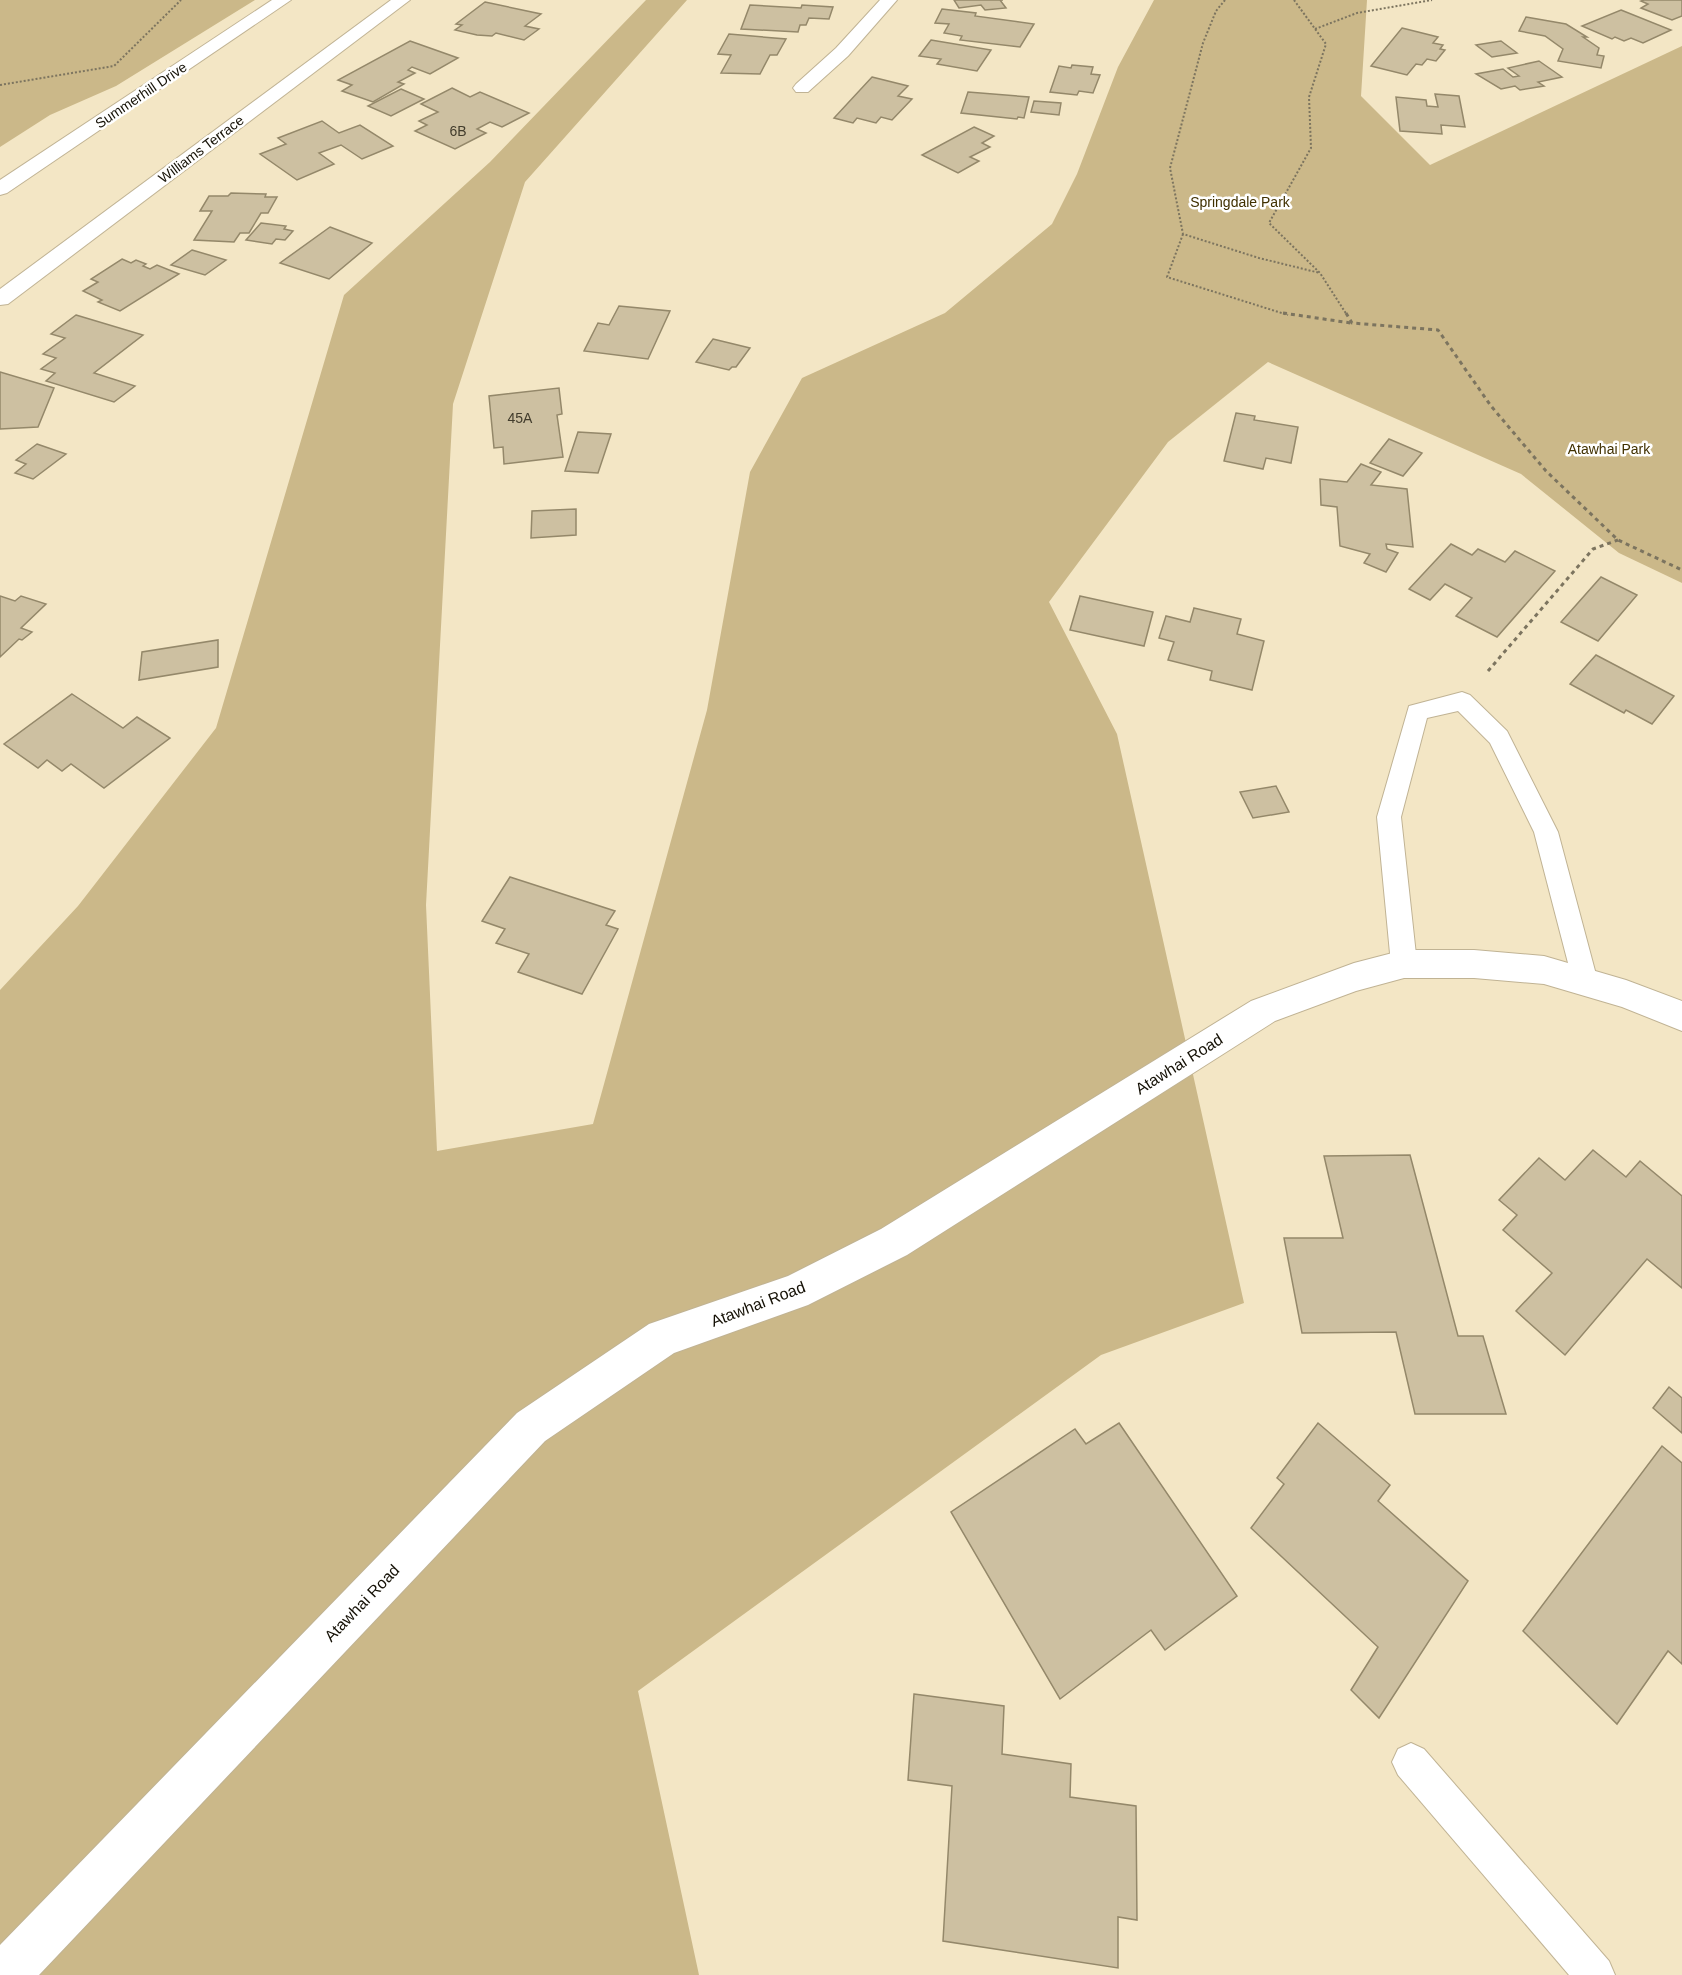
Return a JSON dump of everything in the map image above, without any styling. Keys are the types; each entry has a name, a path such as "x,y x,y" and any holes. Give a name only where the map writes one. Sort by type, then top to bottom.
{"street":[{"name":"Summerhill Drive","path":"0,189 283,0"},
{"name":"Williams Terrace","path":"0,299 402,0"},
{"path":"802,87 842,52 889,0"},
{"name":"Atawhai Road","path":"5,1975 531,1427 663,1338 795,1292 894,1242 1263,1011 1354,977 1404,964 1474,964 1544,970 1626,994 1682,1016"}],"lane":[{"path":"1404,964 1389,817 1417,712 1462,701 1499,737 1546,832 1584,982"},
{"path":"1411,1762 1595,1975"}],"path":[{"path":"0,85 114,66 181,0"},
{"path":"1225,0 1216,11 1203,43 1170,168 1183,234 1167,277 1288,315 1438,330 1491,406 1546,471 1618,540 1682,570"},
{"path":"1294,0 1326,44 1308,97 1311,148 1269,223 1320,273 1352,323"},
{"path":"1315,29 1334,19 1432,0"},
{"path":"1183,234 1259,258 1320,273"},
{"path":"1462,701 1593,549 1618,540"}],"green space":[{"path":"0,0 255,0 116,86 50,115 0,147"},
{"path":"646,0 687,0 525,182 453,404 426,905 437,1151 593,1124 707,710 750,472 802,378 945,313 1052,224 1077,174 1118,67 1154,0 1367,0 1361,96 1430,165 1682,46 1682,583 1619,553 1521,474 1268,362 1168,442 1049,602 1117,734 1244,1303 1101,1355 638,1691 699,1975 0,1975 0,990 78,906 216,728 344,295 490,162"}],"building":[{"path":"954,0 1000,0 1006,8 985,10 981,5 959,8"},
{"path":"1682,0 1682,16 1672,20 1641,8 1648,4 1641,1"},
{"path":"485,2 541,14 525,26 539,29 524,40 496,33 492,36 477,35 455,30 462,25 456,24"},
{"path":"750,5 833,7 829,19 809,18 806,25 800,25 798,32 741,29"},
{"path":"942,9 1034,24 1020,47 960,40 962,36 944,33 949,24 935,23"},
{"path":"1621,10 1671,30 1643,43 1631,38 1624,41 1615,37 1612,39 1582,26"},
{"path":"1526,17 1566,24 1587,37 1583,37 1599,48 1597,55 1604,56 1601,68 1558,61 1563,49 1545,36 1519,31"},
{"path":"1402,28 1438,37 1433,43 1443,45 1440,49 1445,50 1436,61 1427,59 1422,65 1416,64 1407,75 1371,66"},
{"path":"729,34 786,39 777,55 770,55 760,74 721,73 731,55 718,54"},
{"path":"931,40 991,50 977,71 937,64 941,59 919,56"},
{"path":"410,41 458,58 430,74 412,67 408,70 415,73 398,82 404,84 373,102 342,91 352,85 338,80"},
{"path":"1501,41 1517,53 1492,57 1476,45"},
{"path":"1539,61 1562,77 1538,82 1544,86 1520,90 1515,86 1501,89 1476,74 1503,69 1513,77 1519,76 1508,68"},
{"path":"1072,65 1093,67 1091,74 1100,75 1093,93 1079,91 1077,95 1050,92 1059,66 1071,68"},
{"path":"872,77 908,86 898,96 912,99 892,120 881,117 876,123 857,118 853,123 834,118"},
{"path":"452,88 470,97 480,92 529,113 502,127 490,122 477,129 486,133 455,149 415,131 427,125 419,121 438,112 421,104"},
{"path":"401,89 424,99 391,116 368,106"},
{"path":"968,92 1029,97 1024,118 961,113"},
{"path":"1435,94 1459,96 1465,127 1441,125 1442,134 1400,131 1396,97 1426,100 1427,106 1438,107"},
{"path":"1034,101 1061,103 1059,115 1031,112"},
{"path":"322,121 339,133 360,125 393,146 362,159 341,145 319,153 334,164 297,180 260,154 286,144 278,138"},
{"path":"974,127 994,136 982,143 990,147 970,157 979,161 958,173 922,155"},
{"path":"231,193 266,194 265,197 277,197 268,213 261,213 249,233 240,233 234,242 194,240 212,211 200,211 209,196 228,196"},
{"path":"261,223 286,226 284,229 293,231 285,240 276,239 272,244 246,240"},
{"path":"330,227 372,243 329,279 280,263"},
{"path":"192,250 226,260 205,275 171,265"},
{"path":"122,259 131,263 136,260 146,264 143,266 150,269 157,265 179,274 120,311 98,302 102,300 83,291 98,282 91,279"},
{"path":"619,306 670,311 648,359 584,351 598,323 609,325"},
{"path":"76,315 143,335 94,373 135,386 114,402 46,381 55,373 41,369 56,358 43,354 65,338 51,334"},
{"path":"713,339 750,348 736,367 729,370 696,362"},
{"path":"0,372 54,388 38,427 0,429"},
{"path":"559,388 562,414 557,415 563,457 504,464 503,447 494,448 489,396"},
{"path":"1236,413 1255,416 1254,420 1298,427 1291,463 1266,458 1263,469 1224,461"},
{"path":"578,432 611,434 598,473 565,471"},
{"path":"1389,439 1422,453 1403,476 1370,463"},
{"path":"37,444 66,454 33,479 15,473 26,464 16,460"},
{"path":"1361,464 1381,472 1371,485 1407,489 1413,547 1386,544 1387,549 1398,553 1386,572 1364,563 1370,554 1340,546 1337,507 1321,505 1320,479 1347,482"},
{"path":"576,509 576,535 531,538 532,511"},
{"path":"1451,544 1472,555 1478,549 1505,562 1515,551 1555,571 1497,637 1456,616 1472,598 1445,584 1430,600 1409,589"},
{"path":"1601,577 1637,595 1598,641 1561,622"},
{"path":"0,596 15,601 21,596 46,604 21,628 32,632 22,640 19,639 0,657"},
{"path":"1080,596 1153,612 1144,646 1070,630"},
{"path":"1194,608 1241,619 1237,634 1264,641 1252,690 1210,680 1212,671 1168,660 1174,642 1159,638 1166,616 1190,622"},
{"path":"218,640 218,667 139,680 142,652"},
{"path":"1596,655 1674,696 1652,724 1626,710 1624,713 1570,684"},
{"path":"72,694 123,728 137,717 170,738 104,788 71,764 62,771 47,760 38,768 4,744"},
{"path":"1276,786 1289,812 1253,818 1240,792"},
{"path":"510,877 615,911 606,925 618,929 582,994 518,972 529,954 496,943 505,929 482,921"},
{"path":"1593,1150 1626,1177 1640,1161 1682,1196 1682,1288 1647,1259 1565,1355 1516,1311 1552,1273 1503,1230 1517,1215 1499,1200 1539,1158 1565,1180"},
{"path":"1410,1155 1458,1336 1483,1336 1506,1414 1415,1414 1396,1332 1302,1333 1284,1238 1343,1238 1324,1156"},
{"path":"1669,1387 1682,1398 1682,1433 1653,1408"},
{"path":"1119,1423 1237,1596 1165,1650 1151,1630 1060,1699 951,1512 1075,1429 1086,1444"},
{"path":"1318,1423 1390,1485 1378,1501 1468,1581 1379,1718 1351,1690 1378,1647 1251,1528 1284,1484 1277,1478"},
{"path":"1662,1446 1682,1463 1682,1664 1668,1651 1617,1724 1523,1631"},
{"path":"914,1694 1004,1706 1002,1754 1071,1764 1070,1797 1136,1806 1137,1920 1118,1917 1118,1968 943,1941 952,1786 908,1780"}],"park label":[{"name":"Springdale Park","path":"1240,202"},
{"name":"Atawhai Park","path":"1609,449"}]}
